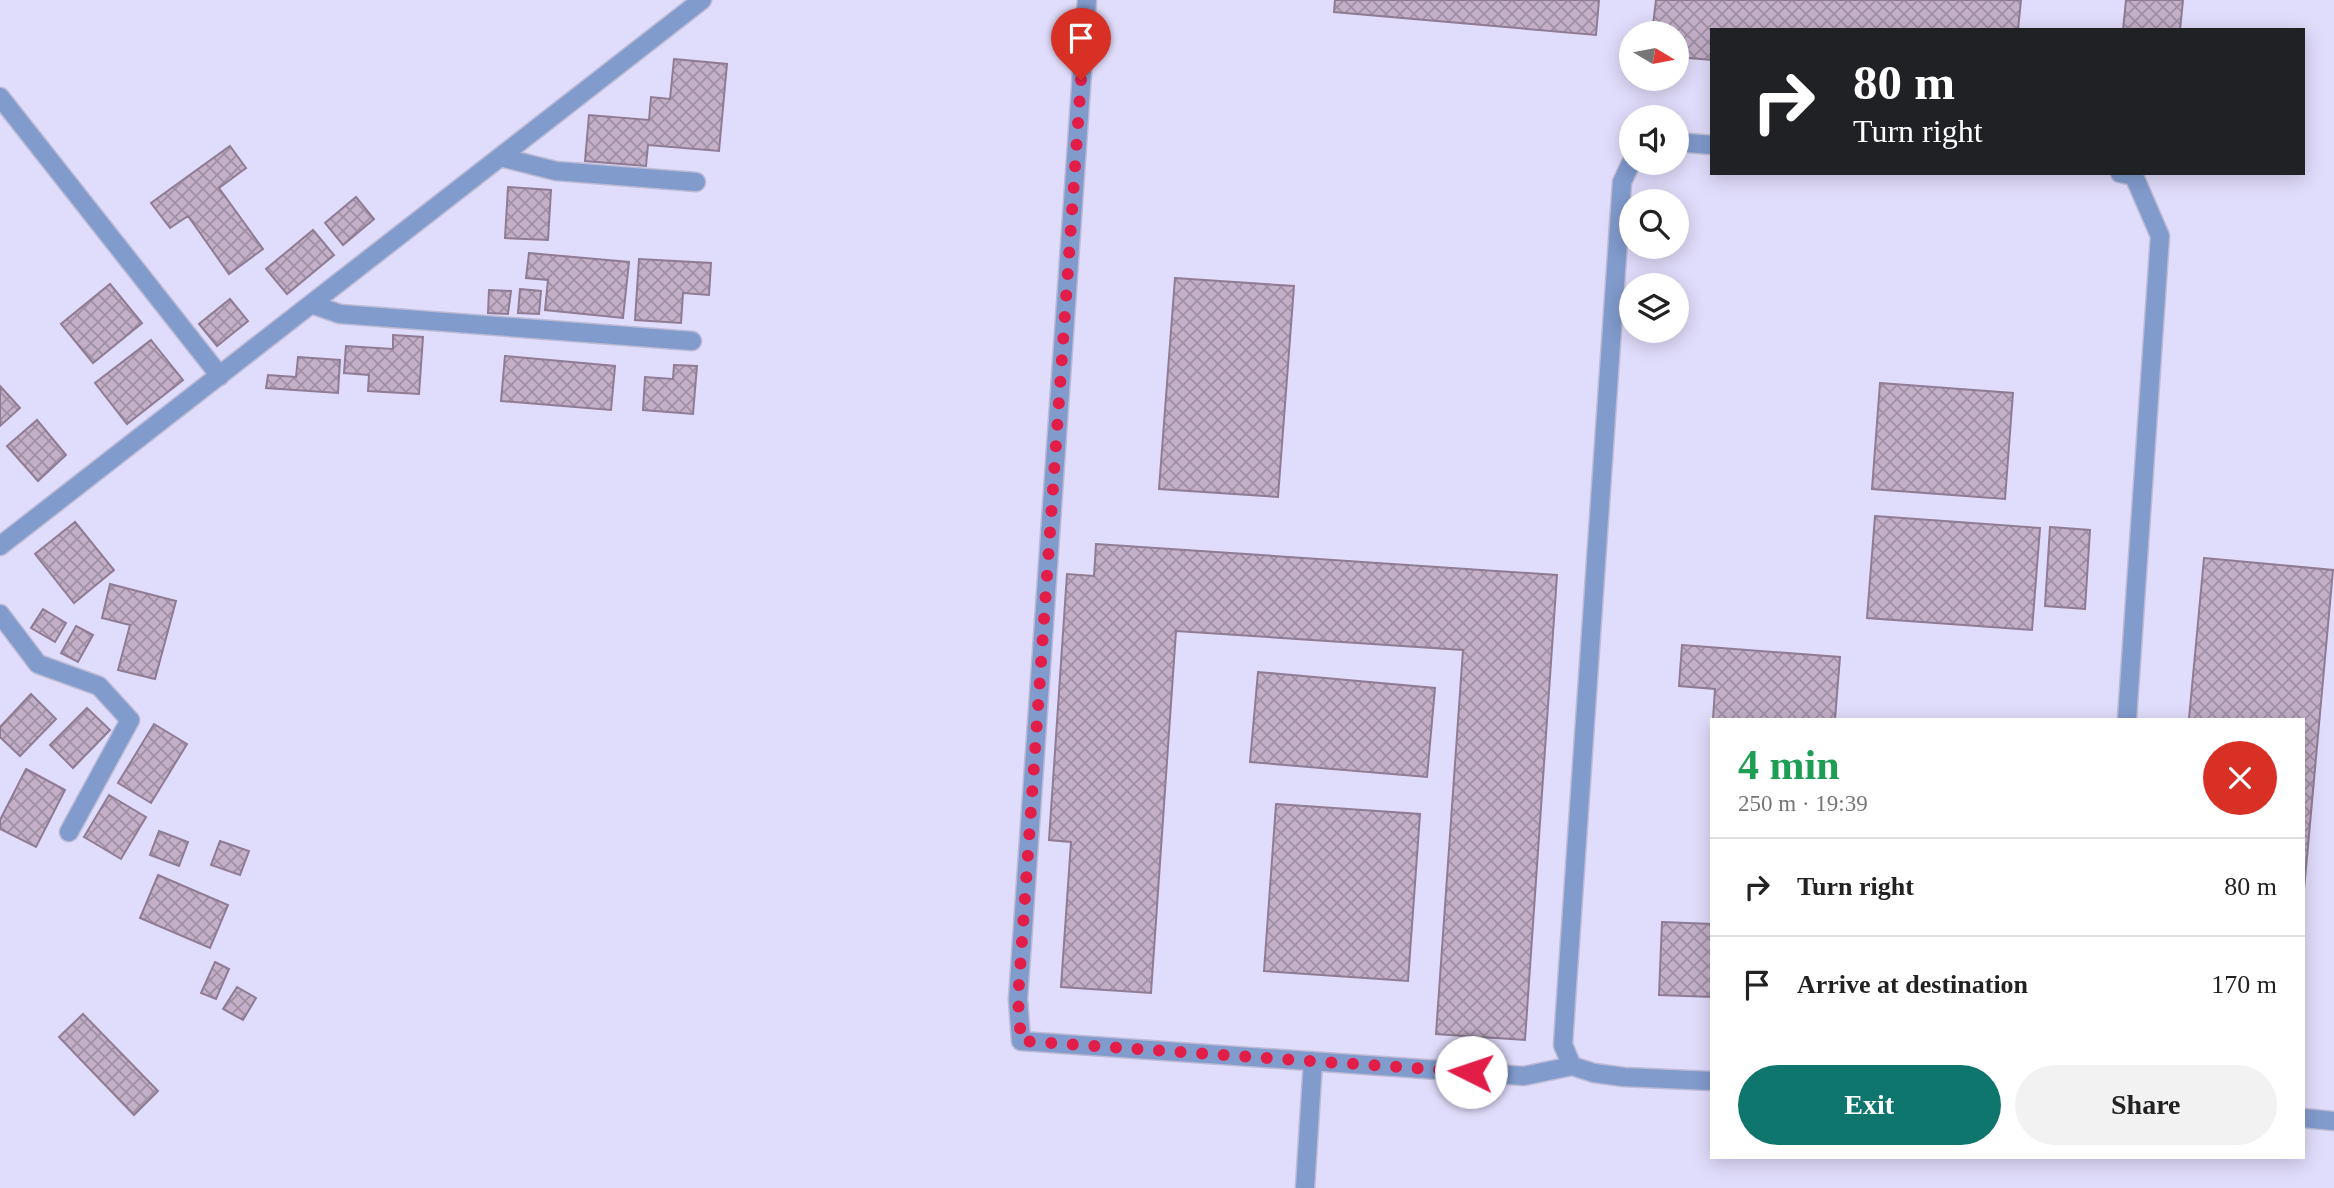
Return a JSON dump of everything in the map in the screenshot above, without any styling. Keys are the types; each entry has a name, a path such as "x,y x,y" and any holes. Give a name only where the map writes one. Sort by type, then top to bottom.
{"street":[{"path":"1087,0 1018,999 1021,1041 1524,1076 1573,1066 1594,1073 1624,1077 1710,1081"},
{"path":"0,546 695,2"},
{"path":"0,97 220,376"},
{"path":"1689,143 1710,145"},
{"path":"500,157 556,171 696,181"},
{"path":"1573,1066 1563,1045 1622,182 1625,175"},
{"path":"2127,718 2160,236 2134,176 2129,175"},
{"path":"311,304 340,314 692,341"},
{"path":"0,614 38,664 99,686 130,720 69,832"},
{"path":"1305,1188 1313,1061"},
{"path":"2305,1118 2334,1121"}],"building":[{"path":"1335,0 1599,0 1596,35 1334,12"},
{"path":"1656,0 2021,0 2018,28 1710,28 1710,60 1689,58 1689,21 1653,21"},
{"path":"2126,0 2183,0 2180,28 2123,28"},
{"path":"674,59 727,64 719,151 648,145 646,166 585,161 589,115 649,120 651,97 670,99"},
{"path":"230,146 246,168 219,188 263,249 229,274 188,216 170,228 151,203"},
{"path":"508,187 551,190 548,240 505,238"},
{"path":"356,197 374,219 343,245 325,223"},
{"path":"313,230 334,255 287,294 266,269"},
{"path":"529,253 629,262 623,318 545,310 548,280 526,278"},
{"path":"639,259 711,263 709,295 683,293 681,323 635,320"},
{"path":"1175,278 1294,286 1278,497 1159,489"},
{"path":"110,284 142,323 93,363 61,324"},
{"path":"520,289 541,291 539,314 518,313"},
{"path":"489,290 511,291 508,314 488,313"},
{"path":"230,299 248,321 217,346 199,324"},
{"path":"393,335 423,337 419,394 368,391 369,375 344,373 346,346 393,349"},
{"path":"151,340 183,380 127,424 95,383"},
{"path":"505,356 615,366 611,410 501,401"},
{"path":"298,357 340,360 338,393 266,388 268,375 296,377"},
{"path":"674,365 697,366 693,414 643,410 645,377 673,379"},
{"path":"1880,383 2013,393 2005,499 1872,489"},
{"path":"0,386 20,408 0,426"},
{"path":"37,420 66,455 38,481 7,446"},
{"path":"1875,516 2040,528 2032,630 1867,618"},
{"path":"75,522 114,570 74,603 35,554"},
{"path":"2050,527 2090,530 2085,609 2045,606"},
{"path":"1096,544 1557,575 1525,1040 1436,1034 1463,650 1176,631 1151,993 1061,987 1071,842 1049,840 1067,574 1094,576"},
{"path":"2204,558 2333,570 2305,879 2305,718 2189,718"},
{"path":"110,584 176,601 155,679 118,670 130,625 102,618"},
{"path":"43,609 66,623 55,642 31,628"},
{"path":"76,626 93,635 78,662 61,653"},
{"path":"1682,645 1840,657 1835,718 1713,718 1715,689 1679,686"},
{"path":"1258,672 1435,688 1427,777 1250,762"},
{"path":"31,694 56,719 20,756 0,737 0,727"},
{"path":"87,708 110,730 73,768 50,745"},
{"path":"154,724 187,744 151,803 118,783"},
{"path":"26,769 65,790 36,847 0,829 0,820"},
{"path":"109,795 146,817 121,859 84,837"},
{"path":"1276,804 1420,814 1408,981 1264,971"},
{"path":"159,831 188,842 179,866 150,855"},
{"path":"220,841 249,851 240,875 211,865"},
{"path":"158,875 228,905 210,948 140,918"},
{"path":"1662,922 1710,924 1710,997 1659,995"},
{"path":"215,962 229,969 216,999 201,993"},
{"path":"237,987 256,998 243,1020 223,1009"},
{"path":"83,1014 158,1091 134,1115 59,1037"}],"route":[{"path":"1081,80 1018,999 1021,1041 1471,1072"}]}
